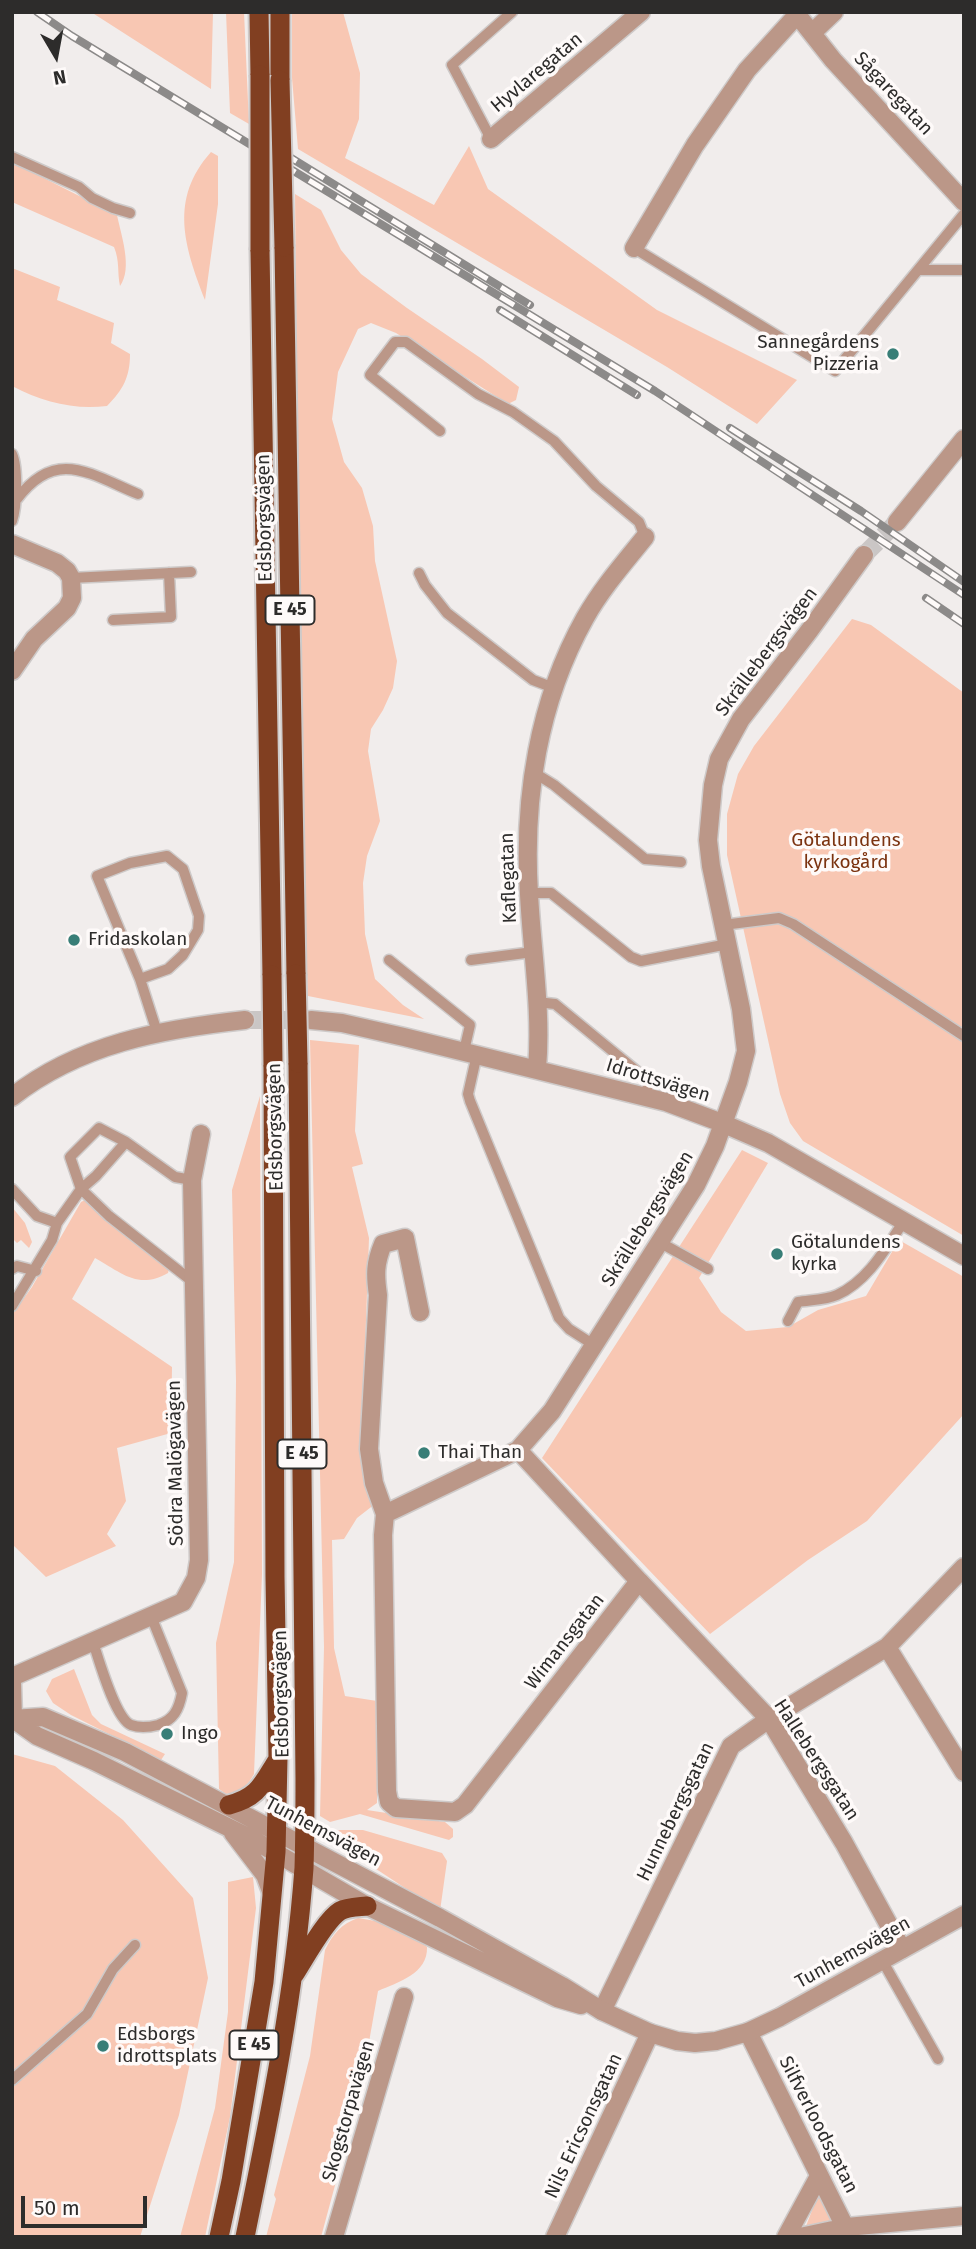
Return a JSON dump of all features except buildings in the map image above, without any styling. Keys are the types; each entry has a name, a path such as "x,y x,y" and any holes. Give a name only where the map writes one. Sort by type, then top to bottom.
{"highway":[{"name":"Edsborgsvägen","path":"219,2237 262,1995 277,1830 273,1065 260,250 259,12"},
{"name":"Edsborgsvägen","path":"245,2237 270,2116 292,1979 304,1845 298,1063 279,12"},
{"path":"229,1805 245,1801 257,1792 278,1758"},
{"path":"292,1979 321,1933 338,1912 367,1906"}],"street":[{"name":"Hyvlaregatan","path":"491,139 641,12"},
{"path":"811,33 834,12"},
{"path":"634,248 695,145 747,70 796,14"},
{"name":"Sågaregatan","path":"796,14 833,60 961,193"},
{"path":"897,522 964,439"},
{"name":"Kaflegatan","path":"537,1069 539,1029 528,893 527,843 533,772 554,688 584,619 610,580 645,537"},
{"path":"12,544 57,563 67,571 71,578 72,598 67,608 34,639 12,671"},
{"name":"Skrällebergsvägen","path":"385,1514 518,1450 552,1411 705,1167 738,1083 746,1051 741,1009 710,866 708,840 713,785 719,759 741,719 864,555"},
{"path":"12,1097 27,1086 82,1057 113,1044 157,1032 245,1020"},
{"name":"Idrottsvägen","path":"312,1020 342,1023 537,1069 645,1097 722,1123 768,1143 964,1256"},
{"name":"Södra Malögavägen","path":"12,1678 183,1602 196,1578 199,1560 192,1180 201,1134"},
{"path":"385,1514 374,1483 369,1449 378,1295 374,1273 383,1244 405,1238 420,1312"},
{"path":"518,1450 639,1581"},
{"name":"Wimansgatan","path":"385,1514 383,1535 387,1791 389,1802 396,1808 455,1812 465,1805 639,1581"},
{"name":"Hunnebergsgatan","path":"602,2011 731,1746 769,1719 887,1647 964,1567"},
{"name":"Hallebergsgatan","path":"639,1581 769,1719 844,1843 902,1949"},
{"path":"887,1647 964,1772"},
{"path":"12,1683 13,1719"},
{"name":"Tunhemsvägen","path":"13,1719 43,1717 125,1752 277,1830 562,1986 602,2011 650,2033 677,2041 695,2043 730,2039 748,2032 964,1915"},
{"name":"Tunhemsvägen","path":"13,1719 37,1736 226,1825 367,1906 557,1998 602,2011"},
{"path":"226,1825 265,1875 272,1896"},
{"name":"Skogstorpavägen","path":"334,2237 404,1997"},
{"name":"Silfverloodsgatan","path":"748,2032 848,2232"},
{"name":"Nils Ericsonsgatan","path":"555,2237 650,2033"},
{"path":"786,2237 819,2176"},
{"path":"800,2237 964,2216"}],"lane":[{"path":"491,139 452,65 512,12"},
{"path":"12,157 79,187 92,198 113,208 130,213"},
{"path":"634,248 835,371 964,214"},
{"path":"918,270 964,270"},
{"path":"440,431 370,375 395,342 406,342 478,394 513,412 546,435 596,486 639,522 645,537"},
{"path":"12,454 15,460 14,488 17,499"},
{"path":"12,521 17,499 25,488 63,467 83,471 138,495"},
{"path":"71,578 191,572"},
{"path":"113,620 172,617 169,573"},
{"path":"419,573 447,613 533,680 554,688"},
{"path":"533,772 554,785 645,859 681,862"},
{"path":"140,979 168,969 191,944 198,930 199,916 183,869 167,856 130,863 97,876 140,979 157,1032"},
{"path":"528,893 551,892 631,957 641,961 728,944"},
{"path":"723,925 779,918 793,924 964,1036"},
{"path":"471,960 533,952"},
{"path":"390,960 470,1025 470,1101 559,1318 569,1329 594,1345"},
{"path":"537,1002 555,1004 645,1077 648,1086 645,1097"},
{"path":"192,1180 175,1177 126,1142 99,1128 70,1157 80,1189 109,1216 188,1278 195,1277"},
{"path":"12,1306 36,1270 52,1240 57,1223 80,1189 96,1176 126,1142"},
{"path":"12,1189 37,1216 57,1223"},
{"path":"788,1321 799,1302 836,1296 862,1277 881,1256 904,1221"},
{"path":"659,1242 708,1269"},
{"path":"12,1269 17,1266 36,1270"},
{"path":"93,1642 120,1715 131,1725 149,1727 162,1724 173,1717 180,1705 182,1693 151,1616"},
{"path":"12,2080 87,2014 113,1969 135,1945"},
{"path":"883,1960 938,2059"}],"green space":[{"path":"91,12 213,12 211,89"},
{"path":"226,12 244,12 249,124 230,113"},
{"path":"292,12 343,12 360,73 359,119 345,158 434,205 469,146 488,189 657,310 797,380 757,424 667,367 298,149 292,78"},
{"path":"211,152 218,156 218,204 205,300 191,261 184,223 189,187"},
{"path":"12,162 117,215 126,261 124,279 120,286 114,247 12,202"},
{"path":"295,194 321,210 341,250 361,274 519,387 516,400 508,404 396,333 371,323 358,329 338,372 332,419 344,462 362,488 373,526 375,561 397,661 393,688 371,729 368,751 380,821 367,856 363,883 365,934 375,979 403,1005 424,1019 308,996 302,864"},
{"path":"12,268 60,287 57,300 114,323 111,343 130,354 130,362 125,383 107,406 58,404 12,386"},
{"name":"Götalundens kyrkogård","path":"852,619 871,625 964,693 964,1236 803,1141 790,1123 780,1094 727,855 727,814 738,774 754,746"},
{"path":"310,1040 359,1045 355,1131 363,1164 352,1167 369,1238 362,1430 375,1504 357,1518 344,1539 332,1540 334,1648 345,1696 377,1701 377,1803 367,1810 445,1822 453,1829 453,1837 449,1840 360,1814 330,1822 320,1816 324,1647"},
{"path":"260,1096 262,1574 254,1774 243,1788 226,1794 219,1789 216,1643 234,1562 236,1381 232,1190"},
{"path":"742,1150 768,1163 699,1278 721,1312 746,1331 788,1327 818,1310 866,1296 899,1240 964,1277 964,1414 867,1521 808,1560 710,1634 542,1458"},
{"path":"85,1200 103,1218 170,1266 168,1273 157,1278 139,1280 122,1274 95,1258 72,1299 172,1367 171,1433 117,1448 126,1501 107,1534 116,1546 46,1577 12,1544 12,1315 32,1287 81,1202"},
{"path":"12,1207 25,1223 32,1242 29,1248 21,1240 17,1243 12,1238"},
{"path":"74,1669 92,1715 101,1724 165,1754 161,1760 71,1715 53,1703 46,1691 52,1679"},
{"name":"Edsborgs idrottsplats","path":"12,1754 55,1766 123,1820 193,1898 208,1978 179,2115 140,2237 12,2237"},
{"path":"339,1830 363,1830 442,1853 447,1861 440,1911 332,1840"},
{"path":"253,1877 256,1908 230,2117 205,2237 180,2237 215,2108 228,2012 228,1882"},
{"path":"358,1918 381,1922 422,1943 427,1947 426,1956 423,1964 410,1976 378,1991 360,2093 321,2237 266,2237 276,2199 274,2195 310,2056 325,1950 338,1930"},
{"path":"818,2195 837,2222 806,2226"}],"tunnel":[{"path":"864,555 897,522"},
{"path":"245,1020 311,1020"}],"railway":[{"path":"37,12 72,36 655,391 964,595"},
{"path":"283,153 530,305"},
{"path":"500,310 637,395"},
{"path":"730,428 861,511 964,582"},
{"path":"926,598 964,624"}],"place":[{"name":"Sannegårdens Pizzeria","path":"893,354"},
{"name":"Fridaskolan","path":"74,940"},
{"name":"Götalundens kyrka","path":"777,1254"},
{"name":"Thai Than","path":"424,1453"},
{"name":"Ingo","path":"167,1734"},
{"name":"Edsborgs idrottsplats","path":"103,2046"}]}
